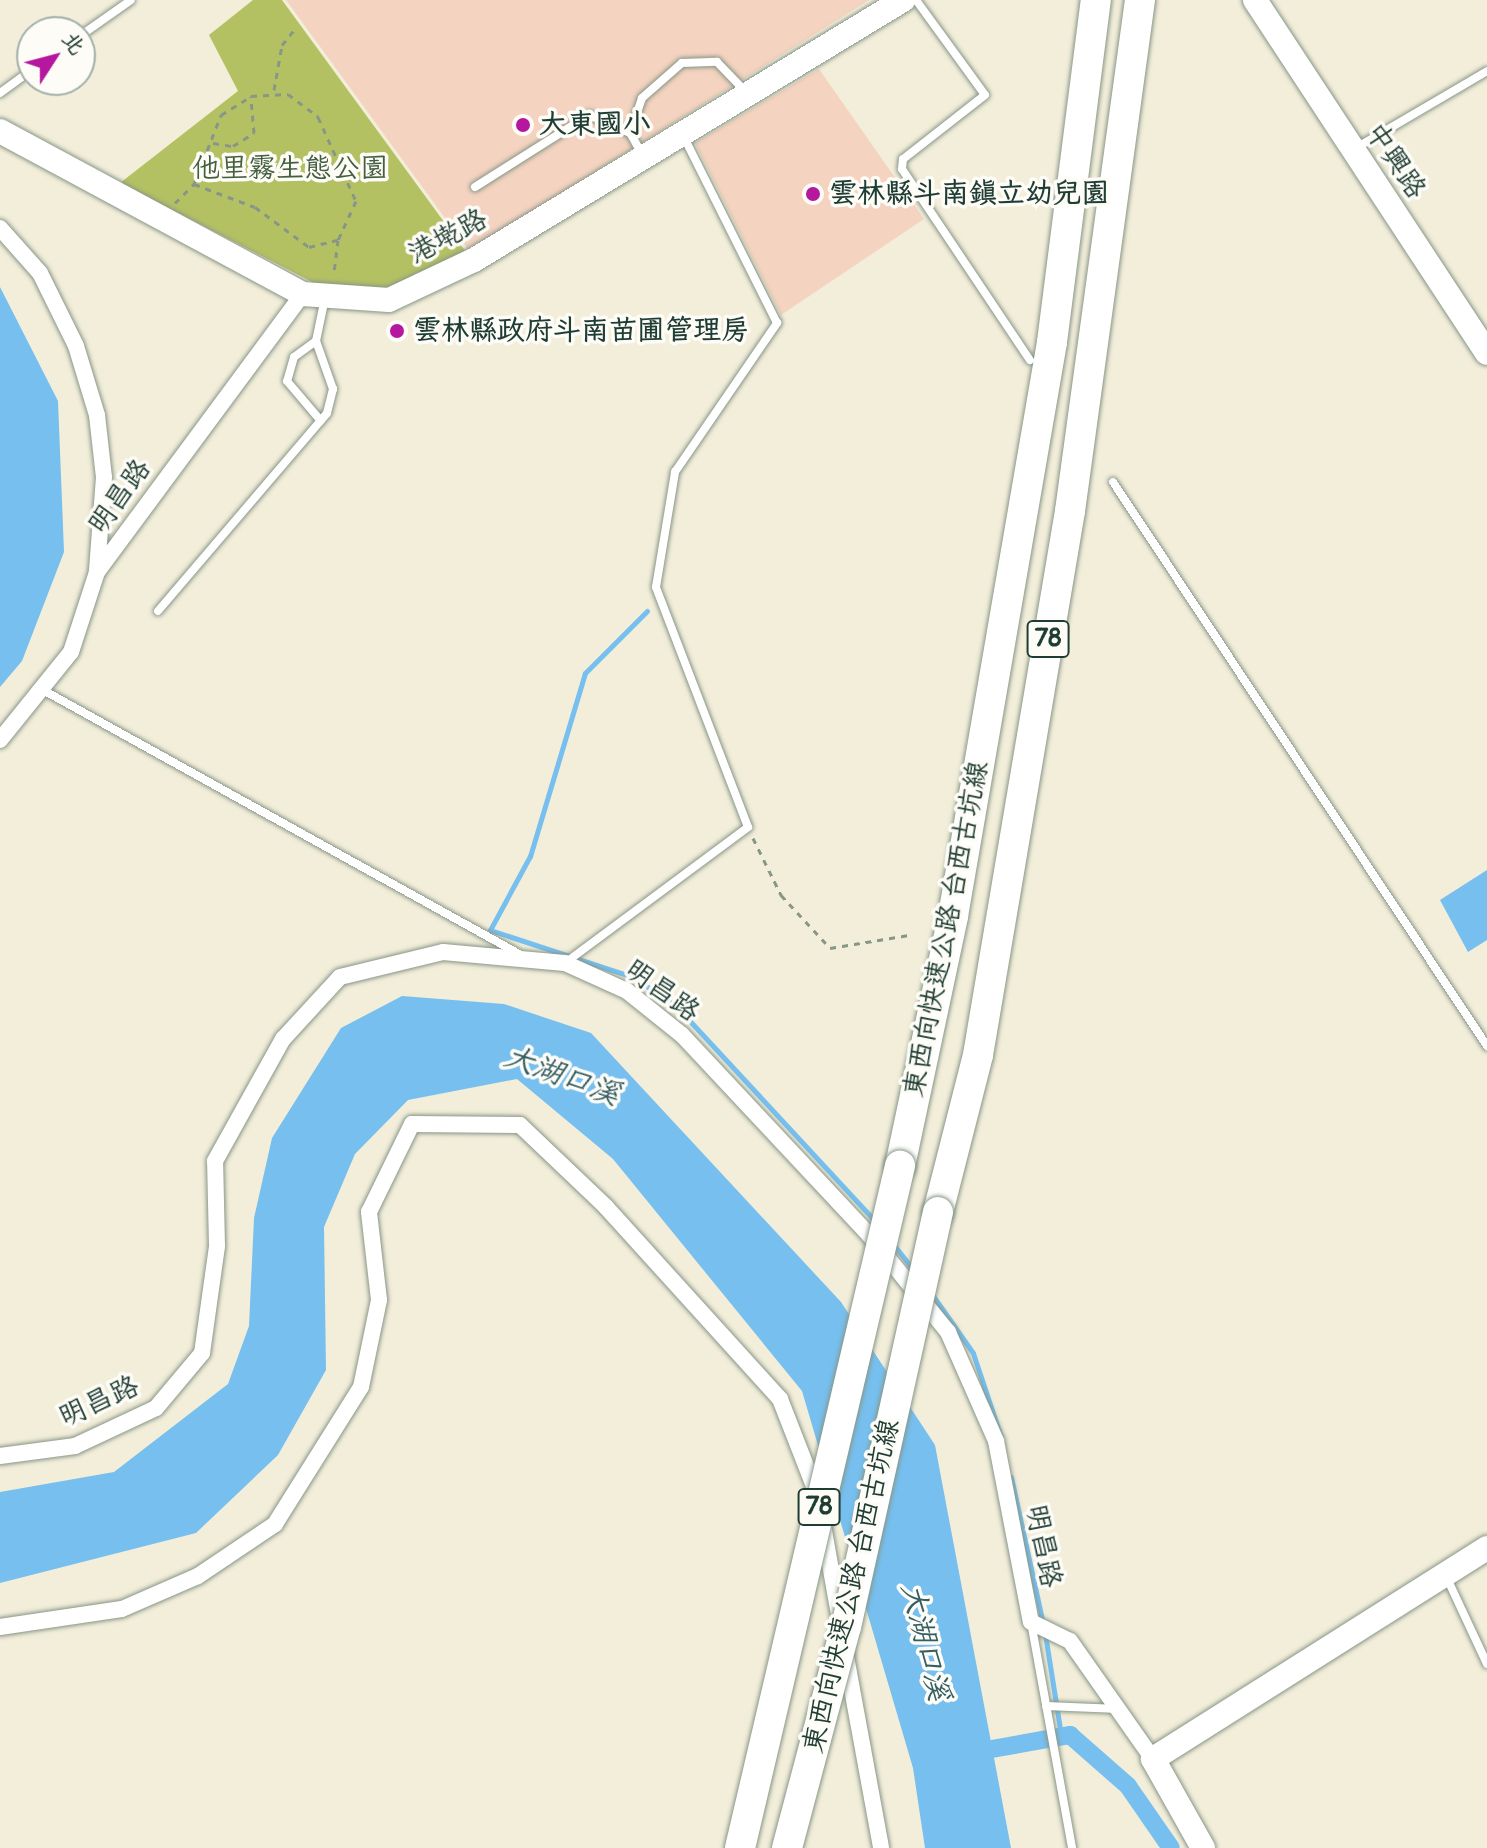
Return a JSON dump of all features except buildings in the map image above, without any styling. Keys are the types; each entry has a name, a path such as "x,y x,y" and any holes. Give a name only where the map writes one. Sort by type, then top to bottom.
{"highway":[{"name":"東西向快速公路 台西古坑線","path":"740,1848 900,1166 956,901 1052,342 1091,58 1096,0"},
{"name":"東西向快速公路 台西古坑線","path":"787,1848 846,1627 938,1212 978,1055 1073,496 1140,0"},
{"path":"730,1848 756,1773"}],"street":[{"name":"港墘路","path":"0,131 158,216 320,297 389,300 423,285 903,0"},
{"name":"中興路","path":"1255,0 1487,353"},
{"path":"0,228 40,273 76,346 97,415 104,477 97,572"},
{"name":"明昌路","path":"0,740 71,652 97,572 320,297"},
{"name":"明昌路","path":"0,1456 75,1446 156,1408 202,1353 217,1246 215,1161 283,1039 340,977 413,956 519,954 565,963 627,991 682,1035 870,1236 948,1332 996,1441 1033,1623 1070,1641 1153,1759"},
{"path":"0,1627 122,1609 198,1576 275,1524 361,1387 379,1300 369,1212 390,1158 412,1124 520,1125 606,1207 780,1399 815,1482 881,1848"},
{"path":"1203,1848 1153,1759 1487,1548"}],"lane":[{"path":"96,25 131,0"},
{"path":"916,0 985,95 903,159 902,169 1030,360"},
{"path":"630,133 642,98 682,63 717,62 746,93"},
{"path":"1352,151 1487,71"},
{"path":"475,187 589,115 630,133 643,156"},
{"path":"565,963 748,827 656,587 675,472 777,323 682,132"},
{"path":"158,611 321,421 333,389 316,341 320,297"},
{"path":"316,341 294,357 287,381 321,421"},
{"path":"1113,482 1487,1046"},
{"path":"43,690 519,954"},
{"path":"1445,1575 1487,1664"},
{"path":"1033,1623 1072,1848"},
{"path":"1046,1706 1120,1709"}],"path":[{"path":"274,91 282,45 295,29"},
{"path":"158,216 194,184 213,143 221,115 251,96 274,91 306,103 318,117 356,201 338,240 320,297"},
{"path":"213,143 233,146 254,133 251,96"},
{"path":"194,184 255,207 309,247 338,240"},
{"path":"748,827 781,895 830,948 909,935"}],"shaded area":[{"name":"大東國小","path":"286,0 869,0 469,251"},
{"name":"雲林縣斗南鎮立幼兒園","path":"819,69 924,219 781,315 695,143"}],"green space":[{"name":"他里霧生態公園","path":"253,0 282,0 466,252 387,289 316,284 120,183 238,91 209,35"}],"water":[{"path":"0,287 58,401 64,552 22,661 0,687"},
{"path":"1487,870 1487,940 1468,952 1440,900"},
{"name":"大湖口溪","path":"402,996 504,1004 591,1033 841,1302 935,1445 1011,1848 925,1848 913,1768 802,1391 613,1159 517,1079 408,1100 355,1154 324,1227 326,1370 278,1455 196,1533 0,1583 0,1492 114,1472 228,1384 249,1326 254,1218 272,1138 341,1028"}],"waterway":[{"path":"647,611 585,673 530,856 490,930 633,977 676,1006 876,1222"},
{"path":"894,1245 913,1269"},
{"path":"931,1293 973,1353 1001,1437"},
{"path":"1011,1477 1043,1624"},
{"path":"1045,1634 1061,1735"},
{"path":"969,1753 1070,1735 1128,1786 1171,1848"}],"place":[{"name":"大東國小","path":"523,125"},
{"name":"雲林縣斗南鎮立幼兒園","path":"813,194"},
{"name":"雲林縣政府斗南苗圃管理房","path":"397,331"}]}
